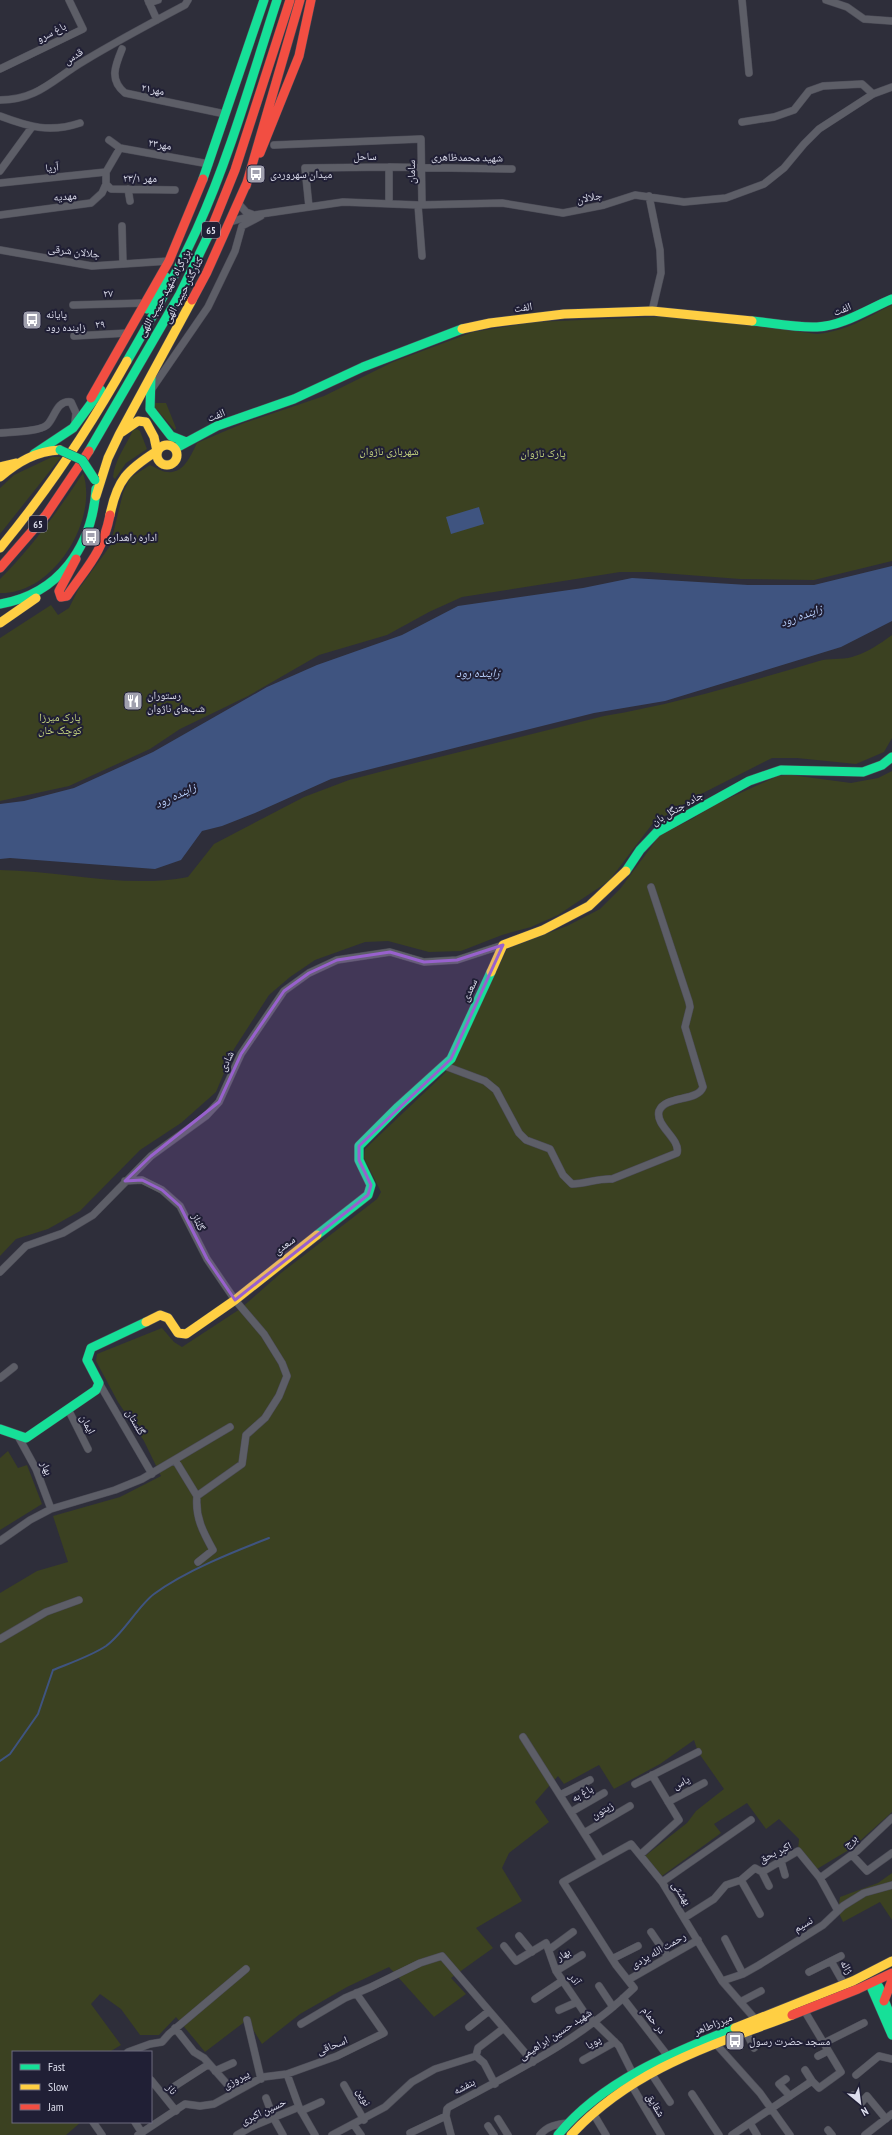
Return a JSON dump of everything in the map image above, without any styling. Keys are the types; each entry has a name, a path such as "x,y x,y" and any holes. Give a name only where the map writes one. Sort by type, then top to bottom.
{"main road":[{"path":"73,428 170,261 199,192 264,0"},
{"name":"بزرگراه شهید حبیب اللهی","path":"0,548 35,506 96,416 169,287 197,229 222,167 277,0"},
{"name":"بزرگراه شهید حبیب اللهی","path":"0,568 46,515 72,476 107,420 180,294 209,234 235,170 290,0"},
{"path":"246,186 300,0"},
{"name":"کنارگذر حبیب الهی","path":"96,496 108,458 119,435 207,272 246,186 298,56 311,0"},
{"path":"0,477 21,461 73,428 96,398 156,293 197,229"},
{"name":"الفت","path":"176,448 217,426 294,399 363,367 465,328 564,314 652,311 816,327 834,326 892,299"},
{"path":"151,374 148,404 153,414 171,436 186,442"},
{"path":"34,454 46,450 60,450 76,454 85,462 95,480 96,496 94,514 88,533 69,575 59,591 61,597 67,596 102,545 111,516 114,495 122,478 140,462 157,451 165,444 176,448 177,459 168,465 159,461 157,451 154,436 146,422 138,421 128,426 119,435"},
{"path":"0,467 21,461"},
{"path":"0,623 33,602 80,549"},
{"path":"0,604 9,604 24,599 55,579"},
{"name":"جاده جنگل بان","path":"503,945 543,930 589,906 610,888 628,869 640,850 657,832 749,781 781,770 864,772 882,765 892,757"},
{"name":"سعدی","path":"99,1382 87,1360 91,1348 160,1315 168,1318 178,1333 186,1334 235,1300 368,1195 371,1185 359,1160 359,1146 398,1106 445,1066 451,1059 503,945"},
{"path":"3,1429 19,1438 26,1438 96,1390 99,1382"},
{"name":"میرزاطاهر","path":"572,2129 587,2108 668,2055 844,1984 870,1973 892,1961"},
{"name":"میرزاطاهر","path":"558,2135 572,2129 651,2073 674,2060 858,1989 892,1972"},
{"path":"870,1973 892,2035"},
{"path":"880,1999 892,1980"},
{"path":"858,1989 880,1999 892,2020"},
{"path":"558,2135 563,2135"}],"street":[{"name":"باغ سرو","path":"0,68 83,29 69,0"},
{"path":"157,20 149,2 158,0"},
{"name":"قدس","path":"0,100 14,100 41,90 82,62 185,5 188,0"},
{"path":"742,0 749,73"},
{"path":"826,0 847,3 864,19 892,21"},
{"name":"مهر۲۱","path":"122,49 115,75 116,83 125,93 226,114"},
{"path":"742,122 774,117 794,110 809,91 823,86 862,84 874,94"},
{"name":"جلالان","path":"230,222 254,215 343,202 420,205 502,204 563,213 604,206 635,195 684,202 726,198 764,184 784,168 819,129 874,94 892,87"},
{"path":"0,116 32,127 59,129 80,123"},
{"path":"0,171 32,127"},
{"name":"سامان","path":"274,145 421,139 422,168 420,205 422,256"},
{"name":"مهر۲۳","path":"109,140 120,148 209,164"},
{"path":"106,184 106,172 120,148"},
{"name":"شهید محمدظاهری","path":"389,167 512,169"},
{"name":"ساحل","path":"310,207 305,168 389,167 389,204"},
{"name":"آریا","path":"0,183 106,172"},
{"name":"مهر ۲۳/۱","path":"106,184 111,189 175,190"},
{"name":"مهدیه","path":"0,215 86,205 95,200 106,184"},
{"path":"128,189 130,201"},
{"path":"649,196 660,258 661,273 652,311"},
{"path":"238,203 246,212 254,215"},
{"path":"150,391 208,307 235,251 242,226 266,214"},
{"path":"122,226 123,264"},
{"name":"جلالان شرقی","path":"0,250 92,266 170,261"},
{"name":"۲۷","path":"73,305 145,303"},
{"name":"۲۹","path":"74,336 128,333"},
{"path":"0,433 42,428 51,420 60,405 67,402 74,405 76,413 73,428"},
{"path":"445,1066 485,1081 496,1090 519,1133 526,1140 550,1149 563,1175 572,1184 582,1184 601,1178 612,1179 677,1153 677,1147 661,1121 659,1114 660,1110 665,1105 698,1092 703,1087 685,1027 690,1007 689,1002 651,886"},
{"name":"شادی","path":"0,1272 26,1246 63,1233 93,1215 151,1156 206,1116 219,1102 226,1090 231,1072 241,1054 284,991 309,973 337,960 345,958 390,952 424,962 457,960 503,945"},
{"name":"گلناز","path":"125,1181 142,1180 162,1190 180,1206 206,1259 235,1300 264,1334 282,1363 287,1376 279,1396 265,1418 246,1435 242,1464 197,1496"},
{"path":"0,1378 14,1367"},
{"name":"گلستان","path":"99,1382 152,1474"},
{"name":"ایمان","path":"68,1409 88,1448"},
{"path":"0,1421 3,1429"},
{"path":"0,1541 30,1520 51,1509 115,1490 152,1474 230,1427"},
{"name":"بهار","path":"19,1438 36,1469 51,1509"},
{"path":"175,1460 197,1496 196,1508 200,1525 213,1550 198,1562"},
{"path":"0,1639 46,1612 79,1600"},
{"path":"523,1737 601,1860"},
{"path":"635,1784 698,1752"},
{"path":"640,1855 679,1820 652,1775"},
{"path":"560,1795 590,1780"},
{"name":"یاس","path":"668,1802 704,1783"},
{"name":"باغ به","path":"571,1812 604,1793"},
{"name":"زيتون","path":"584,1833 630,1806"},
{"name":"برج","path":"820,1878 852,1855 892,1818"},
{"path":"662,1882 751,1820"},
{"name":"بهشتی","path":"612,1959 563,1882 631,1844 662,1882 722,1981 756,2020"},
{"name":"اکبر بحق","path":"684,1918 714,1899 726,1885 741,1880 755,1868 762,1872 798,1850 820,1878 838,1911"},
{"path":"852,1855 867,1871 892,1852"},
{"path":"781,1861 785,1875"},
{"path":"762,1872 769,1886"},
{"path":"741,1880 760,1914"},
{"name":"نسیم","path":"722,1981 743,1974 823,1925 838,1911 864,1893 892,1885"},
{"path":"504,1946 516,1961 573,1932"},
{"path":"651,1932 668,1957"},
{"path":"519,1936 532,1952"},
{"path":"725,1939 743,1974"},
{"name":"رحمت الله یزدی","path":"628,1980 698,1940"},
{"name":"آذر","path":"548,1946 556,1971 562,1981 576,2002 593,2023 615,2042 634,2076"},
{"path":"624,1998 634,1988 612,1959 638,1946"},
{"name":"بهار","path":"556,1971 582,1955"},
{"path":"301,2024 330,2005 420,1963 442,1956 533,2062"},
{"name":"ژاله","path":"809,1972 841,1956"},
{"name":"ژاله","path":"831,1961 844,1984"},
{"path":"131,2051 150,2044 162,2042 175,2028 246,1969"},
{"path":"535,1999 562,1981"},
{"path":"599,1986 613,2008"},
{"path":"740,2002 761,1991"},
{"name":"اسحاقی","path":"287,2074 336,2056 384,2033 356,1993"},
{"name":"شهید حسین ابراهیمی","path":"495,2084 533,2062 593,2023 624,1998"},
{"name":"در حمام","path":"624,1998 668,2055"},
{"path":"560,2010 576,2002"},
{"path":"804,2010 841,2072 819,2088 812,2081 805,2070"},
{"path":"469,2027 489,2011"},
{"path":"247,2020 261,2079"},
{"path":"824,2043 864,2024"},
{"path":"175,2028 194,2052 209,2064 234,2092"},
{"path":"476,2056 478,2048 504,2028"},
{"path":"746,2032 754,2048"},
{"name":"پویا","path":"583,2060 615,2042"},
{"path":"716,2044 771,2109 790,2135"},
{"path":"818,2056 828,2051"},
{"path":"476,2056 484,2063 495,2084"},
{"path":"332,2135 364,2120 385,2107 412,2082 435,2069 476,2056"},
{"path":"856,2075 879,2056 892,2059"},
{"path":"215,2071 233,2063"},
{"path":"175,2086 209,2064"},
{"path":"651,2073 670,2102"},
{"path":"287,2074 300,2109 315,2135"},
{"name":"پیروزی","path":"140,2134 185,2104 200,2106 214,2104 234,2092 261,2079 287,2074"},
{"path":"786,2079 779,2084 790,2096"},
{"name":"ناز","path":"152,2081 176,2111"},
{"path":"732,2135 812,2081"},
{"name":"بنفشه","path":"446,2116 446,2109 449,2107 495,2084"},
{"name":"نوین","path":"344,2085 364,2120"},
{"name":"شقایق","path":"632,2086 661,2135"},
{"path":"692,2094 719,2135"},
{"path":"853,2094 862,2102 867,2096 889,2116 865,2135"},
{"path":"266,2098 273,2117 283,2135"},
{"name":"حسین اکبری","path":"237,2135 273,2117 321,2102"},
{"path":"593,2113 606,2135"},
{"path":"410,2134 446,2116 451,2135"},
{"path":"498,2119 508,2135"},
{"path":"94,2123 102,2135"},
{"path":"135,2123 140,2134"},
{"path":"750,2123 757,2135"},
{"path":"540,2135 544,2130 556,2124 572,2129"},
{"path":"354,2125 361,2135"},
{"path":"488,2126 494,2135"}],"highlighted area":[{"path":"503,945 451,1059 359,1146 359,1160 371,1185 368,1195 235,1300 207,1259 180,1206 162,1190 142,1180 125,1181 151,1156 219,1102 241,1054 284,991 309,973 337,960 390,952 424,962 457,960"}],"green space":[{"name":"پارک ناژوان","path":"892,305 892,561 814,580 740,579 649,572 620,572 462,597 429,612 387,635 319,655 248,696 180,729 150,749 69,786 0,801 0,638 51,605 58,615 69,608 78,590 110,546 123,493 130,478 150,465 165,472 173,472 178,470 186,463 197,443 244,423 324,396 393,362 473,332 534,322 676,316 817,334 848,327"},
{"path":"155,403 166,403 176,428 175,430 155,408"},
{"path":"137,429 140,431 147,449 126,463 115,479 113,477 118,459 133,430"},
{"path":"52,457 61,457 0,534 0,488 14,475"},
{"path":"83,473 86,492 84,512 78,532 67,551 54,568 38,582 19,590 0,593 0,579 12,567 44,528"},
{"path":"892,635 892,738 884,752 856,764 797,758 772,758 705,792 653,823 609,881 558,915 531,927 502,935 461,951 429,952 388,941 365,942 315,960 290,977 269,995 234,1049 216,1092 181,1123 140,1150 80,1211 48,1229 16,1239 0,1256 0,870 141,881 188,877 214,844 304,797 349,780 604,716 685,699 819,661 852,657 873,648"},
{"path":"892,771 892,1812 852,1848 817,1869 798,1851 799,1839 779,1819 766,1829 747,1803 714,1824 721,1833 662,1876 645,1856 687,1823 696,1811 724,1789 698,1752 694,1740 660,1764 614,1789 599,1765 564,1784 558,1776 535,1802 549,1822 509,1853 502,1868 522,1901 476,1928 493,1948 451,1978 466,1994 434,2017 389,1967 347,1987 300,2014 262,2044 247,2020 205,2052 176,2017 159,2035 140,2035 121,2009 100,1994 91,2004 121,2045 111,2051 12,2051 12,2123 80,2123 66,2135 0,2135 0,1593 37,1571 68,1562 53,1516 120,1497 161,1476 144,1441 118,1402 96,1361 97,1354 162,1328 174,1342 182,1347 240,1309 281,1273 377,1199 381,1192 364,1158 365,1149 445,1073 454,1061 507,949 567,926 600,909 620,889 660,835 692,819 714,805 778,776 791,775 851,783 878,778"},
{"path":"8,1451 18,1468 27,1465 42,1504 0,1530 0,1458"},
{"path":"892,1873 892,1920 880,1902 843,1922 838,1911 840,1897 878,1883"}],"water":[{"path":"479,507 484,524 451,534 446,517"},
{"name":"زاینده رود","path":"892,566 892,621 841,647 665,701 594,713 331,779 255,813 222,826 202,831 181,860 155,869 10,858 0,859 0,804 24,801 74,788 153,752 267,687 317,665 402,635 458,606 583,588 632,578 748,585 814,585"}],"waterway":[{"path":"0,1761 10,1754 38,1714 53,1670 100,1650 113,1641 142,1605 166,1586 195,1570 240,1549 269,1538"}],"traffic: fast":[{"path":"203,179 264,0"},
{"path":"127,361 172,280 209,201 240,116 277,0"},
{"path":"89,451 180,294 210,232"},
{"path":"147,309 166,277"},
{"path":"752,321 801,327 827,326 846,320 892,299"},
{"path":"176,448 217,426 294,399 363,367 462,329"},
{"path":"151,377 150,409 171,436 186,442"},
{"path":"34,454 73,428 101,390"},
{"path":"60,450 82,460 95,480"},
{"path":"0,604 21,599 39,590 55,579 69,564 88,530 96,489"},
{"path":"626,871 640,850 657,832 749,781 781,770 863,772 882,765 892,757"},
{"path":"317,1235 368,1195 371,1185 359,1160 359,1146 398,1107 451,1059 491,972"},
{"path":"0,1429 26,1438 96,1390 99,1383 87,1360 91,1348 146,1322"},
{"path":"892,2020 879,1987 874,1982 872,1989 892,2035"},
{"path":"558,2135 595,2099 617,2084 663,2059 735,2028"}],"traffic: slow":[{"path":"96,496 108,458 119,435 192,300"},
{"path":"462,329 490,323 564,314 652,311 752,321"},
{"path":"0,548 18,526 68,457 127,361"},
{"path":"122,432 138,421 146,422 154,437 157,451"},
{"path":"163,445 171,445 177,451 177,455 177,459 171,465 163,465 157,459 157,451 163,445"},
{"path":"0,477 28,458 35,455 60,450"},
{"path":"110,515 116,493 125,477 138,464 157,451"},
{"path":"0,467 16,463"},
{"path":"0,623 36,598"},
{"path":"491,972 503,945 543,930 589,906 626,871"},
{"path":"146,1322 160,1315 168,1318 178,1333 186,1334 235,1300 317,1235"},
{"path":"735,2028 853,1981 892,1961"},
{"path":"571,2135 595,2112 646,2076 702,2049 792,2015"}],"traffic: jam":[{"path":"210,232 235,170 290,0"},
{"path":"246,186 300,0"},
{"path":"260,153 299,56 311,0"},
{"path":"192,300 207,272 249,178"},
{"path":"91,398 169,261 203,179"},
{"path":"0,568 46,515 89,451"},
{"path":"76,559 59,591 61,597 67,596 98,550 103,540 110,515"},
{"path":"792,2015 858,1989 892,1973"},
{"path":"884,2001 892,1980"}],"place":[{"name":"میدان سهروردی","path":"256,174"},
{"name":"پایانه زاینده رود","path":"32,320"},
{"name":"اداره راهداری","path":"91,537"},
{"name":"رستوران شب‌های ناژوان","path":"133,701"},
{"name":"مسجد حضرت رسول","path":"735,2041"}],"park label":[{"name":"شهربازی ناژوان","path":"389,451"},
{"name":"پارک میرزا کوچک خان","path":"60,723"}]}
